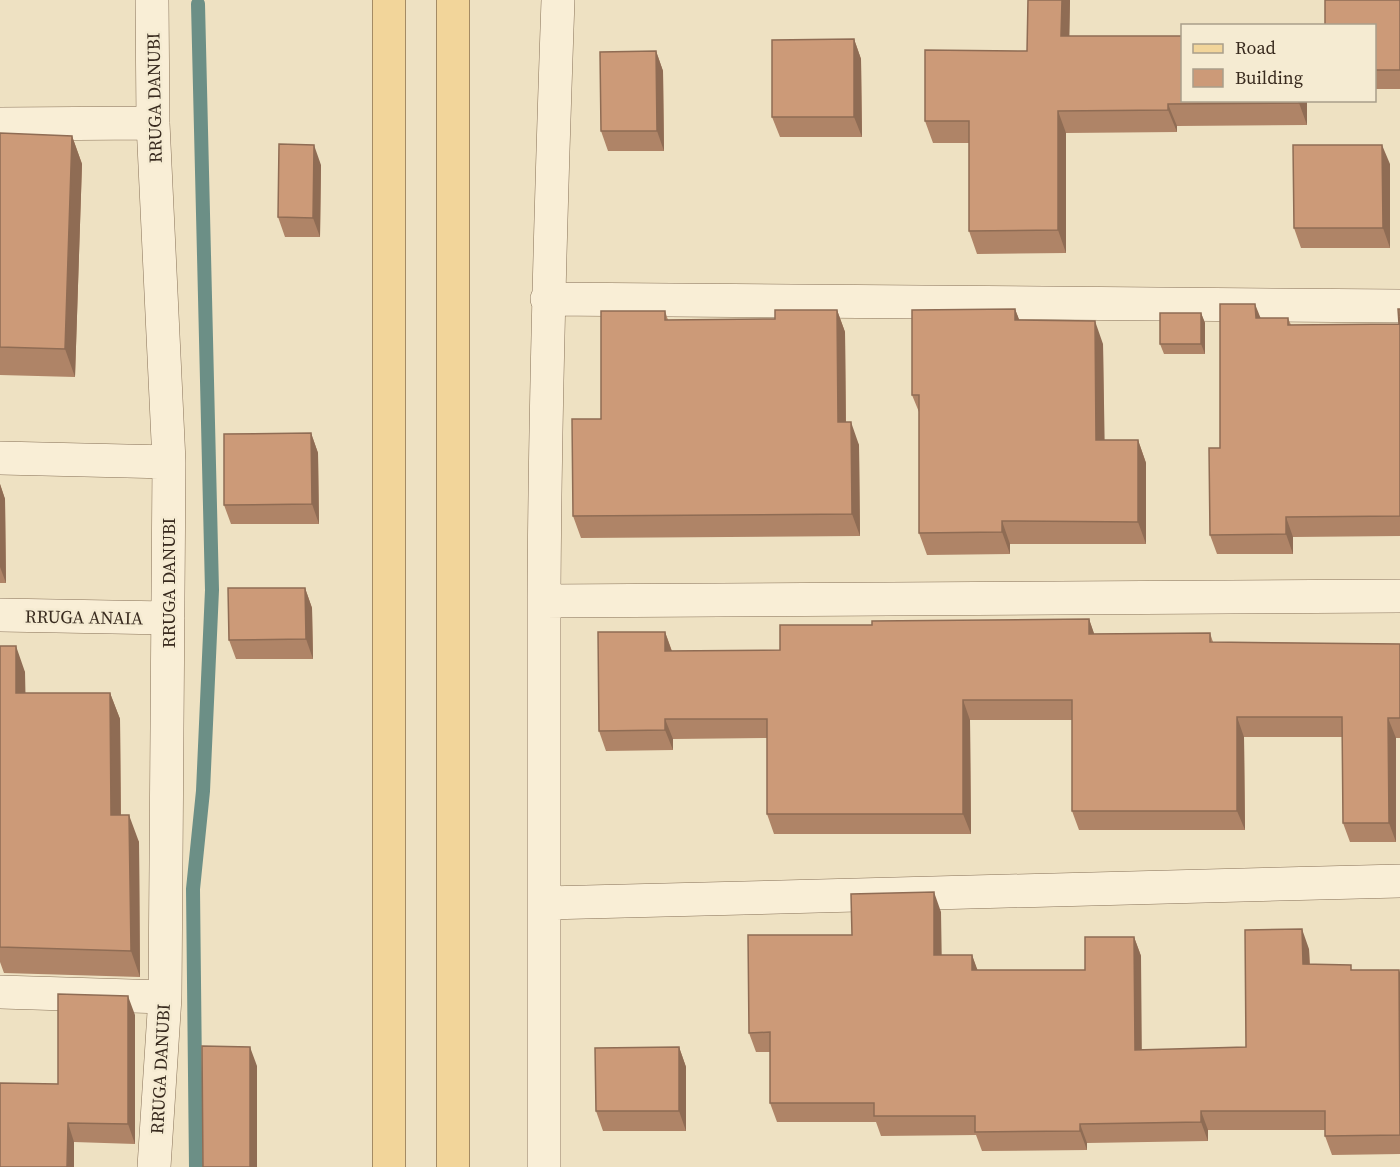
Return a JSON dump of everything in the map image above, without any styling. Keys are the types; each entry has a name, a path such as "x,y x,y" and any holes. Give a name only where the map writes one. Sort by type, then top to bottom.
{"main road":[{"path":"389,0 389,1167"},
{"path":"453,0 453,1167"}],"street":[{"name":"RRUGA DANUBI","path":"152,0 153,123 169,462 165,997 154,1167"},
{"path":"544,1167 546,903 544,601 547,299 558,0"},
{"path":"0,124 153,123"},
{"path":"547,299 1400,306"},
{"path":"0,458 169,462"},
{"path":"544,601 1400,596"},
{"name":"RRUGA ANAIA","path":"0,615 168,618"},
{"path":"546,903 1400,882"},
{"path":"0,992 165,997"}],"building":[{"path":"1028,0 1062,0 1061,36 1181,36 1181,102 1299,103 1168,104 1168,110 1058,111 1058,230 969,231 969,121 925,121 925,50 1027,51"},
{"path":"1325,0 1400,0 1400,70 1376,70 1376,24 1325,24"},
{"path":"854,39 854,117 772,117 772,40"},
{"path":"656,51 657,131 601,131 600,52"},
{"path":"0,133 72,136 65,349 0,347"},
{"path":"279,144 314,145 313,218 278,217"},
{"path":"1293,145 1382,145 1383,228 1294,228"},
{"path":"1220,304 1255,304 1256,318 1288,318 1288,325 1399,324 1398,309 1400,309 1400,516 1286,517 1286,534 1210,535 1209,448 1220,448"},
{"path":"1015,309 1015,320 1095,321 1096,440 1138,440 1138,522 1002,521 1002,532 919,533 919,395 912,395 912,310"},
{"path":"775,310 837,310 838,422 851,422 852,514 573,516 572,419 601,419 601,311 665,311 665,320 775,319"},
{"path":"1160,313 1201,313 1201,344 1160,344"},
{"path":"311,433 312,504 224,505 224,434"},
{"path":"228,588 305,588 306,639 229,640"},
{"path":"1089,619 1089,634 1210,633 1210,642 1400,644 1400,718 1388,718 1389,823 1343,823 1342,717 1237,717 1237,811 1072,811 1072,700 963,700 963,814 767,814 767,719 665,719 665,730 599,731 598,632 665,632 665,651 780,650 780,625 872,625 872,621"},
{"path":"0,646 16,646 16,693 110,693 111,815 129,815 131,951 0,947"},
{"path":"934,892 934,955 972,955 972,970 1085,970 1085,937 1134,937 1135,1050 1246,1047 1245,930 1302,929 1303,964 1351,965 1351,970 1399,970 1400,1135 1325,1136 1325,1111 1201,1111 1201,1122 1080,1124 1080,1131 975,1132 975,1116 874,1116 874,1103 770,1103 770,1032 749,1033 748,935 852,935 851,894"},
{"path":"58,994 128,996 128,1124 68,1123 67,1167 0,1167 0,1083 58,1084"},
{"path":"202,1046 250,1047 250,1167 203,1167"},
{"path":"679,1047 679,1111 596,1111 595,1048"}],"waterway":[{"path":"196,1167 193,889 203,791 212,590 198,4"}]}
